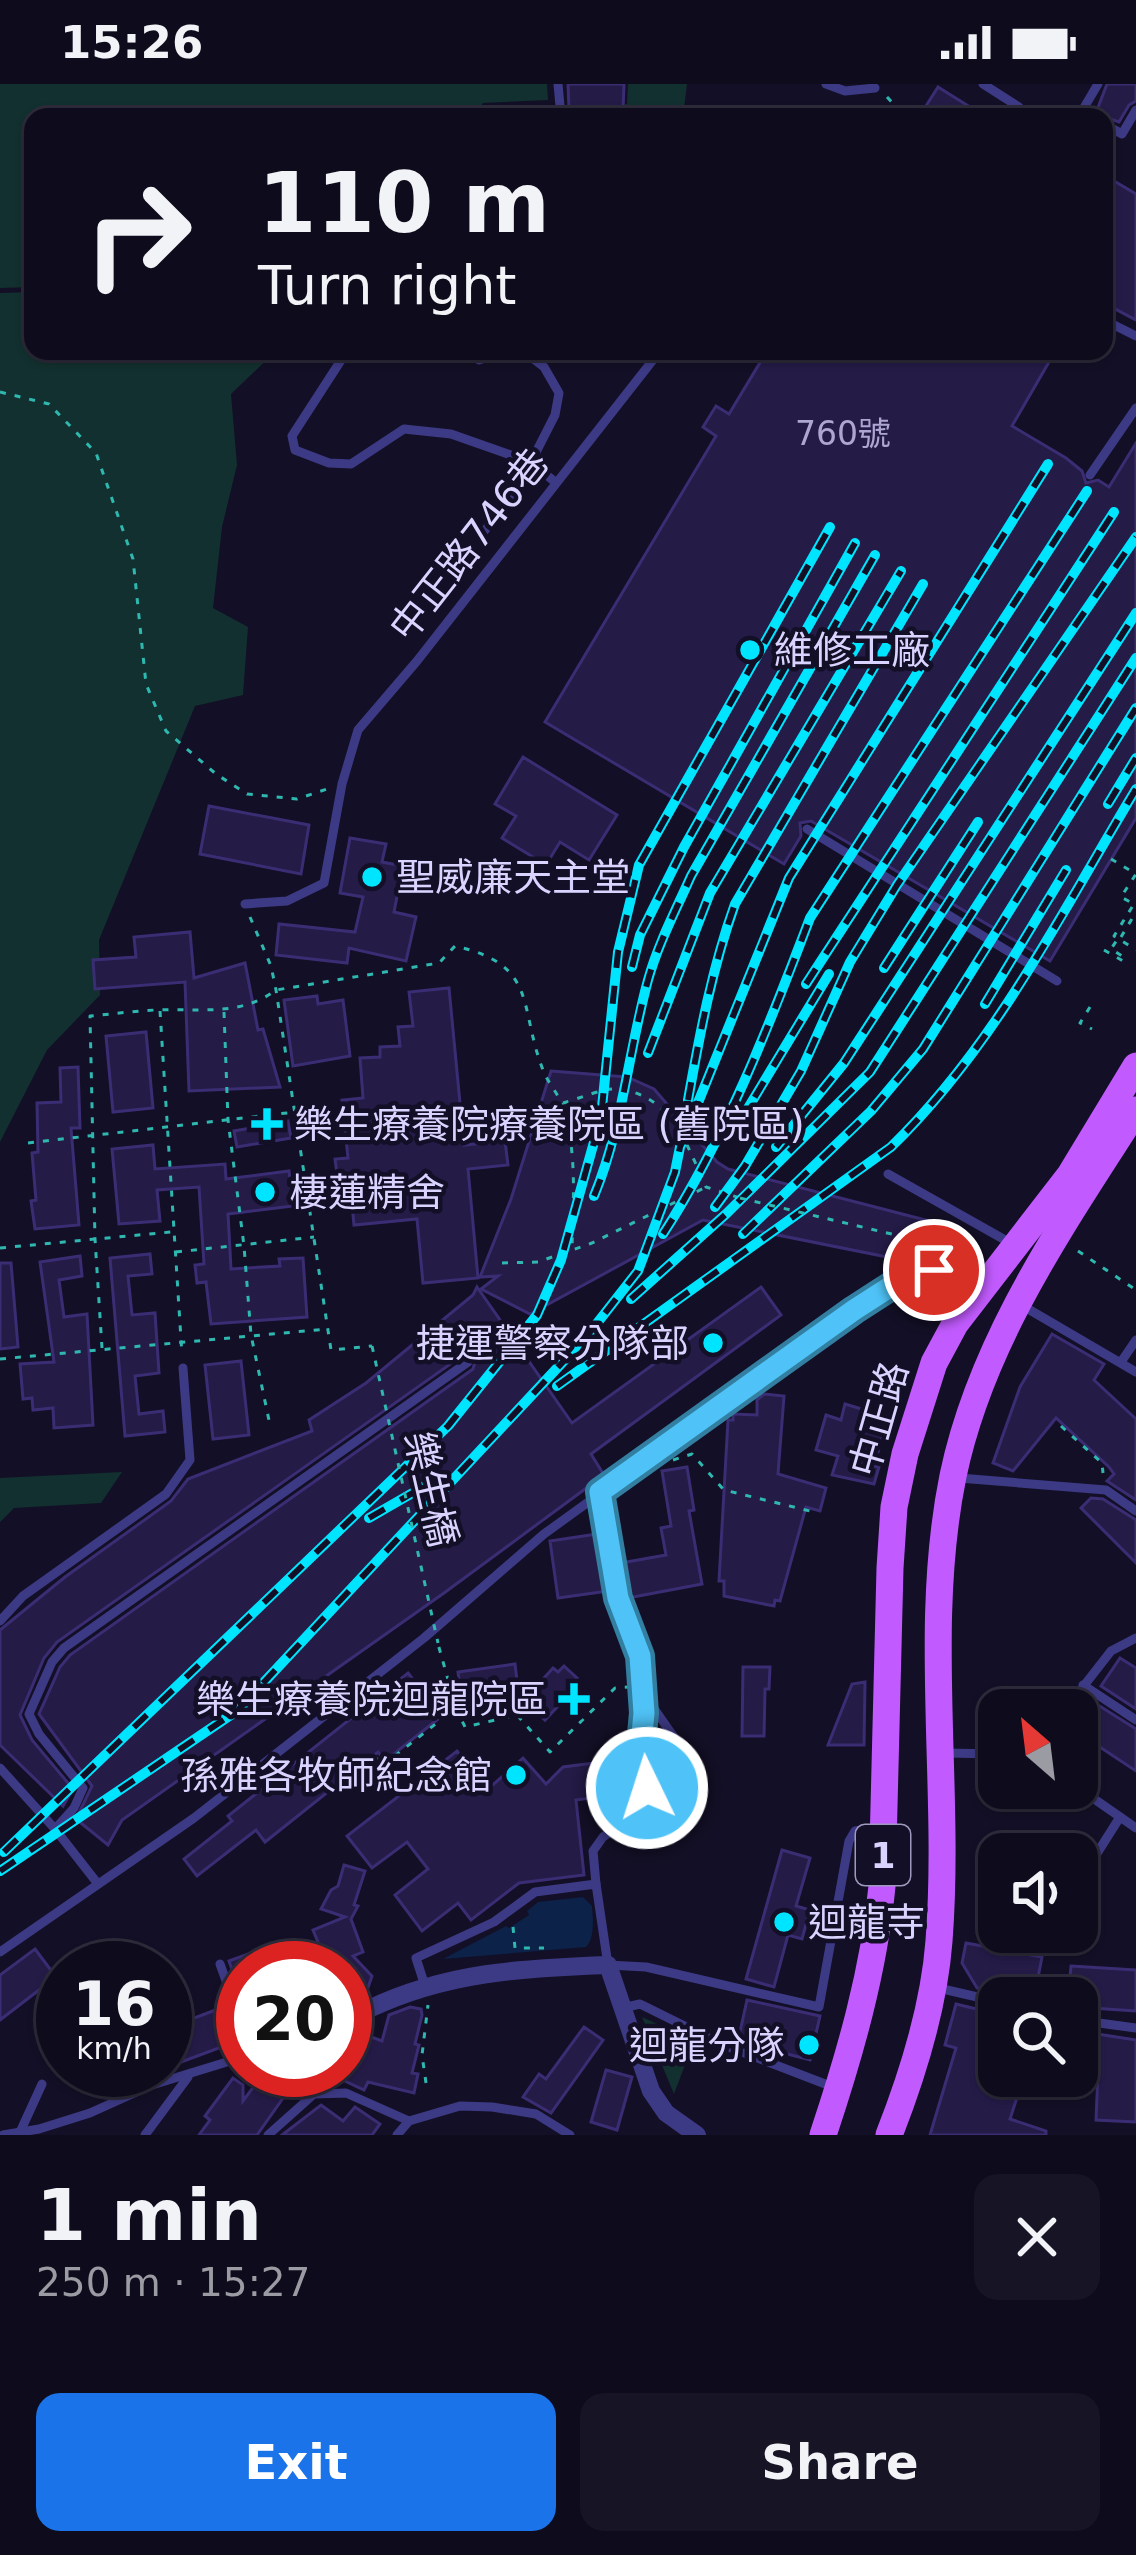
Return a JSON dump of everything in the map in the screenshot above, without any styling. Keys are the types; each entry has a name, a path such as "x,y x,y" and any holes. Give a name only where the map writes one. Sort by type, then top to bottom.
{"main road":[{"name":"中正路","path":"884,1827 894,1507 905,1454 934,1364 956,1324 1070,1175 1136,1066"},
{"name":"1","path":"889,2135 909,2083 933,1986 942,1876 941,1573 953,1477 975,1406 1018,1303 1136,1110"},
{"path":"984,1288 1018,1303"},
{"name":"1","path":"823,2135 878,1931 884,1827"}],"street":[{"path":"372,2008 425,1986 509,1968 608,1965 651,2091 666,2113 697,2135"}],"lane":[{"path":"826,84 844,91 874,88"},
{"path":"983,84 1018,107"},
{"path":"1113,129 1122,134 1136,110"},
{"path":"341,360 292,436 295,450 329,463 351,464 404,429 451,434 531,462 555,482"},
{"path":"481,535 514,495 555,415 559,393 535,360"},
{"name":"中正路746巷","path":"244,904 287,901 324,883 342,784 358,730 417,662 653,360"},
{"path":"1090,475 1136,408"},
{"path":"807,829 1057,982"},
{"path":"888,1174 1016,1246"},
{"path":"0,1952 265,1762 600,1492 899,1281 934,1270 984,1288"},
{"path":"1018,1303 1136,1372"},
{"path":"1121,1362 1136,1340"},
{"path":"55,1828 74,1808 83,1788 39,1734 29,1714 52,1662 64,1648 468,1362"},
{"path":"0,1621 23,1596 166,1494 190,1460 183,1368"},
{"path":"953,1477 1106,1490 1136,1511"},
{"path":"600,1492 618,1598 640,1656 641,1744 647,1788"},
{"path":"1080,1689 1112,1651 1136,1637"},
{"path":"1083,1685 1136,1720"},
{"path":"644,1713 655,1710 676,1740 628,1819 593,1851 608,1965 646,1967 819,2006 849,1840 860,1829 884,1827"},
{"path":"940,1753 978,1754"},
{"path":"0,1768 98,1884"},
{"path":"1098,1802 1136,1828"},
{"path":"1098,1852 1120,1817"},
{"path":"425,1986 416,1958 494,1922 535,1892 596,1884"},
{"path":"933,1986 978,1997"},
{"path":"622,2008 640,2004 721,2044 838,2089"},
{"path":"1098,2023 1136,2028"},
{"path":"268,2135 314,2094 346,2093 409,2121"},
{"path":"20,2132 36,2097"},
{"path":"3,2135 90,2113 125,2097"},
{"path":"146,2135 174,2097"},
{"path":"398,2135 409,2121 460,2106 536,2114 570,2135"}],"path":[{"path":"874,88 896,108"},
{"path":"0,392 49,404 96,453 133,559 146,684 166,731 216,775 247,794 297,799 342,784"},
{"path":"1104,950 1125,958 1111,950 1134,904 1121,897 1136,874 1111,860"},
{"path":"0,1358 328,1328 276,990 271,966 244,904"},
{"path":"1117,938 1136,912"},
{"path":"1117,938 1136,950"},
{"path":"102,1348 90,1016 224,1011 263,1000 276,990 439,963 455,946 488,953 517,979 543,1070 562,1104 574,1175 572,1249"},
{"path":"1090,1007 1080,1023 1091,1029"},
{"path":"160,1010 183,1368"},
{"path":"224,1011 228,1120 251,1335 270,1425"},
{"path":"562,1104 617,1088 655,1102 674,1118 706,1187"},
{"path":"28,1143 295,1112"},
{"path":"502,1263 538,1262 706,1187 921,1241"},
{"path":"0,1248 173,1232"},
{"path":"175,1252 314,1238"},
{"path":"1072,1247 1136,1290"},
{"name":"樂生橋","path":"328,1328 331,1350 372,1346 456,1708"},
{"path":"1061,1426 1102,1463 1106,1490"},
{"path":"662,1464 692,1454 724,1490 809,1511"},
{"path":"374,1755 382,1766 456,1708 465,1727 518,1715 550,1752 615,1688 642,1686"},
{"path":"513,1925 515,1948 542,1946 547,1953"},
{"path":"425,1986 428,2004 422,2055 426,2083"}],"green space":[{"path":"0,84 547,84 548,100 483,103 480,108 24,108 24,287 0,288"},
{"path":"628,84 687,84 684,108 602,108 627,104"},
{"path":"24,292 24,360 267,360 231,394 237,465 222,527 213,608 248,627 243,695 195,706 99,940 100,995 47,1050 0,1142 0,293"},
{"path":"122,1472 101,1503 14,1508 0,1522 0,1478"},
{"path":"642,2017 694,2041 674,2094"}],"water":[{"path":"583,1897 592,1906 593,1917 586,1947 443,1959 509,1928 529,1915 527,1911 538,1902"}],"building":[{"path":"568,84 624,84 623,108 569,108"},
{"path":"1107,84 1136,84 1136,101 1119,122 1113,120 1113,108 1098,108"},
{"path":"938,87 972,108 925,108"},
{"path":"1113,180 1136,194 1136,320 1113,308"},
{"path":"762,360 1046,360 1049,362 1012,426 1066,458 1082,471 1086,483 1098,480 1109,487 1136,443 1136,818 1050,961 811,821 800,823 801,836 784,864 545,722 716,436 703,427 716,406 729,414"},
{"path":"523,757 617,815 589,860 560,842 546,865 502,838 516,816 495,804"},
{"path":"209,806 309,825 301,874 200,854"},
{"path":"350,838 386,844 382,862 403,866 394,912 416,917 406,961 349,948 347,963 276,955 279,924 355,932 363,897 340,893"},
{"path":"190,932 194,978 245,963 258,1030 263,1029 280,1087 189,1091 185,982 95,989 93,960 136,957 134,937"},
{"path":"449,988 464,1145 505,1141 508,1165 468,1169 478,1278 423,1283 417,1219 354,1225 349,1173 337,1174 335,1159 348,1158 342,1100 363,1098 360,1058 380,1057 380,1047 400,1046 398,1027 413,1026 409,992"},
{"path":"317,996 318,1004 343,1000 350,1056 293,1066 284,1000"},
{"path":"146,1032 153,1108 113,1112 106,1036"},
{"path":"78,1067 80,1128 71,1128 79,1225 35,1229 31,1201 36,1200 32,1153 38,1152 37,1103 61,1102 60,1068"},
{"path":"551,1071 627,1077 654,1089 728,1169 937,1223 912,1262 703,1220 530,1314 481,1289 498,1276 480,1277 511,1199"},
{"path":"288,1121 291,1138 237,1147 234,1131"},
{"path":"153,1145 155,1169 225,1164 226,1179 289,1171 293,1206 228,1214 231,1269 280,1266 279,1259 303,1258 307,1317 211,1324 206,1282 197,1283 195,1265 204,1264 199,1187 157,1190 160,1221 119,1224 112,1149"},
{"path":"150,1254 152,1274 128,1276 132,1315 155,1313 159,1373 135,1376 139,1414 163,1411 165,1432 125,1436 110,1258"},
{"path":"80,1256 82,1276 59,1280 64,1317 87,1314 93,1425 54,1428 53,1408 33,1410 32,1398 23,1399 20,1364 54,1362 40,1262"},
{"path":"0,1263 11,1263 18,1347 0,1349"},
{"path":"477,1287 572,1423 761,1287 781,1315 591,1454 604,1475 122,1820 108,1845 76,1819 92,1786 39,1714 60,1667 70,1655 473,1369 476,1358 463,1355 57,1642 44,1658 20,1715 32,1740 73,1789 63,1806 0,1745 0,1630 171,1501 188,1479 312,1431 309,1420 366,1383"},
{"path":"1052,1334 1104,1364 1094,1380 1136,1419 1136,1500 1107,1481 1114,1474 1109,1467 1056,1418 1013,1471 993,1463 1020,1387"},
{"path":"241,1361 249,1435 213,1439 205,1365"},
{"path":"764,1394 784,1396 778,1474 826,1488 820,1511 806,1507 780,1601 775,1600 774,1606 724,1596 724,1581 719,1581 728,1420 733,1420 733,1414 757,1415 757,1400"},
{"path":"845,1404 888,1417 874,1466 879,1467 874,1484 832,1475 838,1456 816,1450 826,1415 841,1420"},
{"path":"687,1467 694,1510 689,1511 702,1584 628,1598 621,1563 666,1555 661,1528 671,1526 662,1471"},
{"path":"1091,1498 1103,1499 1136,1520 1136,1563 1081,1508"},
{"path":"597,1534 608,1591 558,1598 550,1541"},
{"path":"1120,1658 1136,1668 1136,1709 1101,1686"},
{"path":"515,1664 518,1689 461,1696 458,1672"},
{"path":"564,1666 577,1678 570,1685 574,1689 545,1720 524,1700 553,1668 558,1672"},
{"path":"743,1667 770,1667 764,1736 742,1736"},
{"path":"408,1673 442,1716 385,1761 378,1752 265,1842 256,1830 197,1876 184,1859 232,1821 228,1816"},
{"path":"865,1682 864,1745 828,1745 852,1684"},
{"path":"1098,1705 1136,1729 1136,1771 1098,1746"},
{"path":"457,1751 487,1790 523,1758 546,1784 563,1767 602,1762 606,1796 576,1800 584,1875 519,1883 471,1920 458,1903 422,1931 395,1895 428,1869 407,1842 372,1868 347,1836"},
{"name":"迴龍寺","path":"782,1850 810,1858 796,1906 810,1910 802,1939 788,1935 774,1987 746,1979"},
{"path":"344,1865 365,1871 351,1919 359,1941 318,1941 313,1930 345,1917 321,1909 338,1886"},
{"path":"966,1943 978,1945 978,1953 1042,1957 1038,1977 978,1977 978,1988 962,1963"},
{"path":"36,1950 36,1992 0,2020 0,1975"},
{"path":"1071,1966 1136,1970 1136,2011 1098,2008 1098,1977 1070,1977"},
{"path":"747,2000 820,2016 810,2060 738,2041"},
{"path":"956,2004 978,2009 978,2097 1017,2097 1010,2119 1046,2131 1046,2135 930,2135 956,2048 945,2045"},
{"path":"410,2007 421,2009 412,2073 418,2074 414,2093 372,2083 372,2037 382,2041 389,2015"},
{"path":"216,2010 216,2049 192,2058 192,2019"},
{"path":"584,2027 603,2040 551,2113 523,2097 539,2074 546,2079"},
{"path":"1098,2034 1136,2040 1136,2122 1096,2120"},
{"path":"606,2070 632,2077 617,2130 591,2122"},
{"path":"219,2097 243,2097 243,2101 246,2097 284,2097 257,2135 199,2135"},
{"path":"321,2105 343,2121 355,2107 380,2124 372,2135 282,2135"}],"railway":[{"path":"0,1871 238,1710 587,1336 638,1271 680,1147 789,878 1048,464"},
{"path":"663,1234 726,1120 810,918 1087,491"},
{"path":"806,984 1114,512"},
{"path":"4,1852 448,1426 537,1315 561,1260 601,1117 618,952 639,865 830,527"},
{"path":"715,1207 801,1071 850,962 897,885 1136,537"},
{"path":"632,967 640,935 684,847 855,543"},
{"path":"594,1196 612,1143 648,980 668,927 691,876 875,555"},
{"path":"648,1053 710,893 901,571"},
{"path":"688,1100 713,976 735,904 923,584"},
{"path":"776,1147 844,1063 1136,613"},
{"path":"631,1299 726,1214 870,1072 1136,658"},
{"path":"743,1234 871,1111 923,1049 1136,708"},
{"path":"1108,804 1136,758"},
{"path":"557,1386 891,1147 995,1022 1136,789"},
{"path":"884,968 978,822"},
{"path":"985,1004 1066,870"},
{"path":"736,1128 829,974"},
{"path":"369,1518 442,1476"}],"place":[{"name":"維修工廠","path":"750,650"},
{"name":"聖威廉天主堂","path":"372,877"},
{"name":"樂生療養院療養院區 (舊院區)","path":"267,1124"},
{"name":"棲蓮精舍","path":"265,1192"},
{"name":"捷運警察分隊部","path":"713,1343"},
{"name":"樂生療養院迴龍院區","path":"574,1699"},
{"name":"孫雅各牧師紀念館","path":"516,1775"},
{"name":"迴龍寺","path":"784,1922"},
{"name":"迴龍分隊","path":"809,2045"}],"route":[{"path":"647,1788 641,1744 640,1656 618,1598 600,1492 854,1310 899,1281 934,1270"}]}
